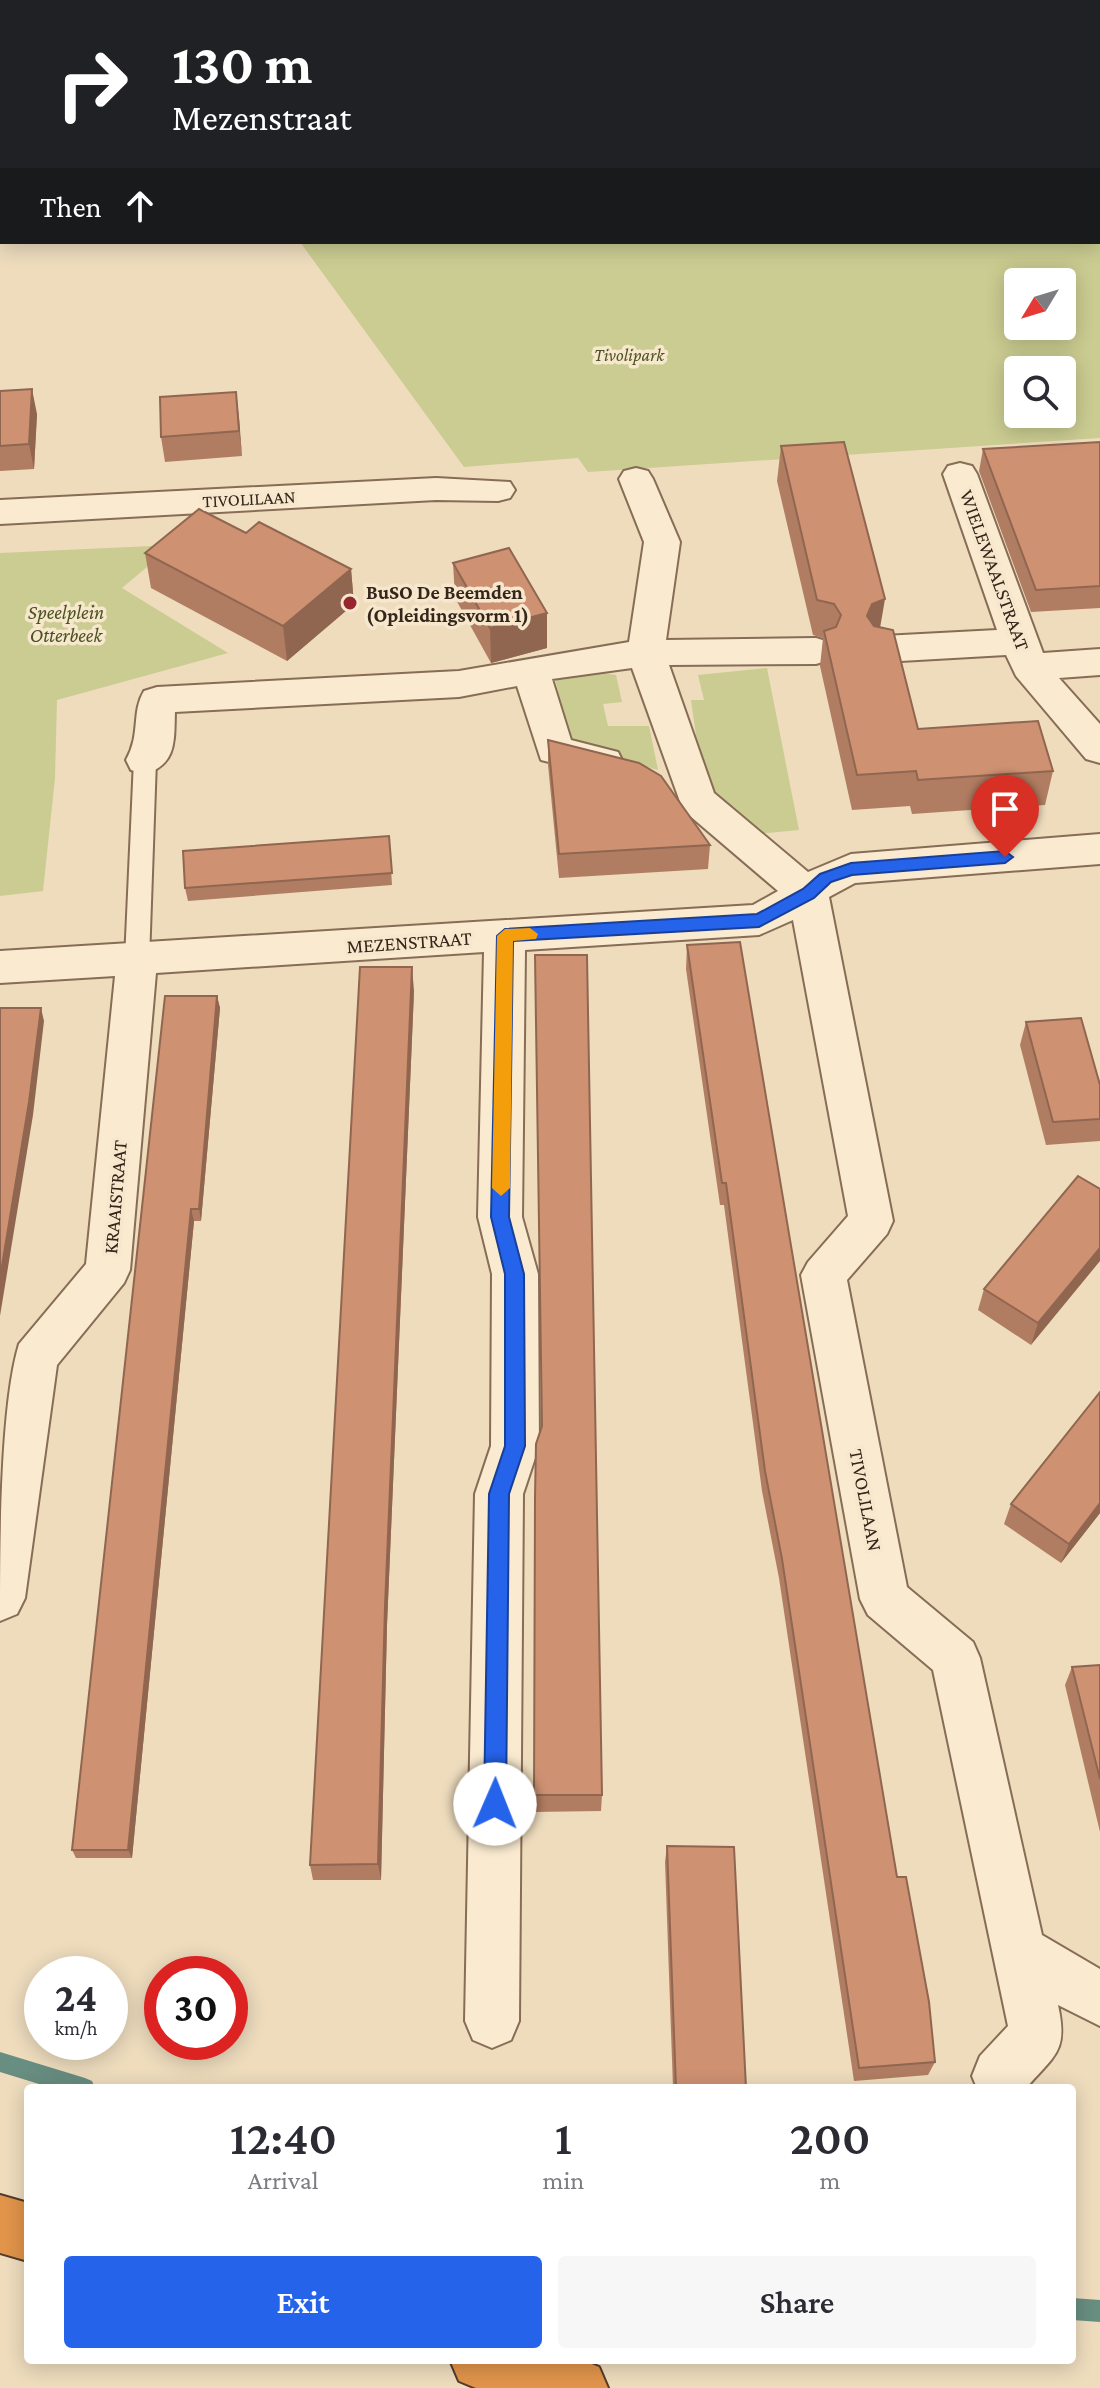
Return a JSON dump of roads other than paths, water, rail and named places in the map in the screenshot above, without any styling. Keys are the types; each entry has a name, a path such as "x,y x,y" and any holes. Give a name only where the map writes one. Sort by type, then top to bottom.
{"highway":[{"path":"0,2224 24,2231"},
{"path":"494,2364 578,2388"}],"street":[{"name":"WIELEWAALSTRAAT","path":"960,474 1025,654 1100,749"},
{"path":"636,479 662,542 646,653 697,800"},
{"name":"TIVOLILAAN","path":"0,512 436,489 498,490"},
{"path":"883,649 1025,654"},
{"path":"145,760 154,753 157,700 459,684 646,653 816,651"},
{"name":"WIELEWAALSTRAAT","path":"1025,654 1100,662"},
{"path":"531,670 555,750 644,772 697,800 808,894"},
{"name":"MEZENSTRAAT","path":"0,967 759,920 808,894 825,878 851,869 1100,849"},
{"name":"TIVOLILAAN","path":"808,894 871,1221 824,1275 885,1599 955,1658 1037,2035 1000,2076"},
{"path":"492,2021 499,1494 515,1446 515,1274 500,1217 505,936"},
{"name":"KRAAISTRAAT","path":"0,1598 35,1358 108,1270 137,960"},
{"path":"1019,1952 1100,1999"}],"lane":[{"path":"137,960 145,760"}],"waterway":[{"path":"0,2062 72,2084"},
{"path":"1076,2309 1100,2311"}],"place":[{"name":"BuSO De Beemden (Opleidingsvorm 1)","path":"350,603"}],"park label":[{"name":"Tivolipark","path":"629,355"},
{"name":"Speelplein Otterbeek","path":"66,624"}]}
